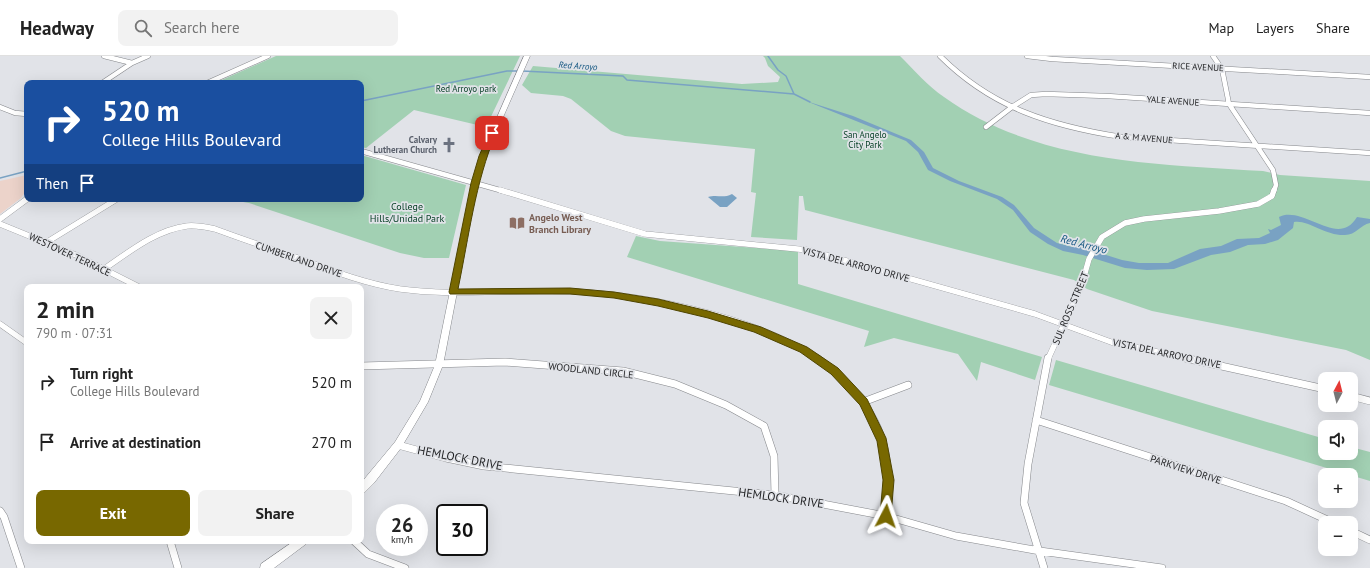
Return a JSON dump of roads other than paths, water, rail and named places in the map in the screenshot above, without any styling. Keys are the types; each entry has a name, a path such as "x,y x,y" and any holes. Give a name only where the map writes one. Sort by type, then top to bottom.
{"street":[{"path":"104,56 132,63"},
{"path":"106,80 132,63 148,56"},
{"path":"214,80 268,56"},
{"path":"364,486 398,445 424,402 439,365 475,183 483,156 527,56"},
{"name":"A & M AVENUE","path":"940,56 981,91 1012,107 1068,127 1093,133 1256,146 1370,153"},
{"name":"RICE AVENUE","path":"1027,56 1052,59 1370,77"},
{"name":"SUL ROSS STREET","path":"1044,568 1024,503 1028,464 1048,361 1063,324 1081,287 1089,259 1096,246 1102,237 1125,223 1144,219 1238,208 1258,204 1272,196 1276,185 1273,170 1229,104 1222,69 1213,56"},
{"name":"YALE AVENUE","path":"986,127 1012,107 1031,95 1046,94 1370,113"},
{"path":"0,107 15,113 24,114"},
{"name":"VISTA DEL ARROYO DRIVE","path":"364,152 475,183 645,234 808,250 1035,314 1111,342 1318,387"},
{"path":"0,219 24,201"},
{"path":"47,242 112,202"},
{"name":"WESTOVER TERRACE","path":"0,224 47,242 133,284"},
{"name":"CUMBERLAND DRIVE","path":"104,269 131,250 166,233 186,226 200,226 215,229 369,283 397,289 453,292 570,291 599,293 658,302 757,330 804,350 835,371 863,402 883,441 888,480 886,516"},
{"path":"0,324 24,341"},
{"name":"WOODLAND CIRCLE","path":"364,366 505,362 624,371 675,384 726,405 764,426 774,456 774,495"},
{"path":"863,402 908,385"},
{"path":"1358,398 1370,401"},
{"name":"PARKVIEW DRIVE","path":"1036,420 1286,501 1319,516"},
{"name":"HEMLOCK DRIVE","path":"398,445 446,458 484,466 774,495 886,516 956,536 1040,551 1162,568"},
{"path":"0,511 4,517 21,568"},
{"path":"1358,534 1370,540"},
{"path":"171,544 178,568"},
{"path":"265,568 298,544"},
{"path":"357,544 368,554 405,568"}],"water":[{"path":"806,101 853,116 911,140 924,152 933,168 959,181 1002,197 1014,205 1034,228 1057,243 1072,247 1083,246 1087,249 1122,260 1139,263 1168,263 1200,249 1221,246 1237,239 1259,238 1270,233 1268,229 1271,230 1281,225 1279,217 1289,215 1299,216 1331,228 1340,229 1349,226 1357,217 1370,219 1370,223 1349,235 1338,235 1305,223 1294,222 1293,228 1278,240 1265,244 1248,245 1230,252 1211,255 1174,269 1147,270 1125,268 1083,255 1063,251 1048,244 1030,232 1013,210 997,199 950,181 928,170 918,152 906,141"},
{"path":"732,194 737,198 727,207 720,207 708,197 725,196"}],"waterway":[{"name":"Red Arroyo","path":"768,56 778,70 786,76 794,94"},
{"name":"Red Arroyo","path":"364,100 507,71 623,76 627,80 794,94"},
{"name":"Red Arroyo","path":"794,94 810,102"},
{"name":"Red Arroyo","path":"0,178 24,172"}],"place":[{"name":"Calvary Lutheran Church","path":"449,145"},
{"name":"Angelo West Branch Library","path":"517,223"}],"park label":[{"name":"Red Arroyo park","path":"466,89"},
{"name":"San Angelo City Park","path":"865,140"},
{"name":"College Hills/Unidad Park","path":"407,212"}]}
